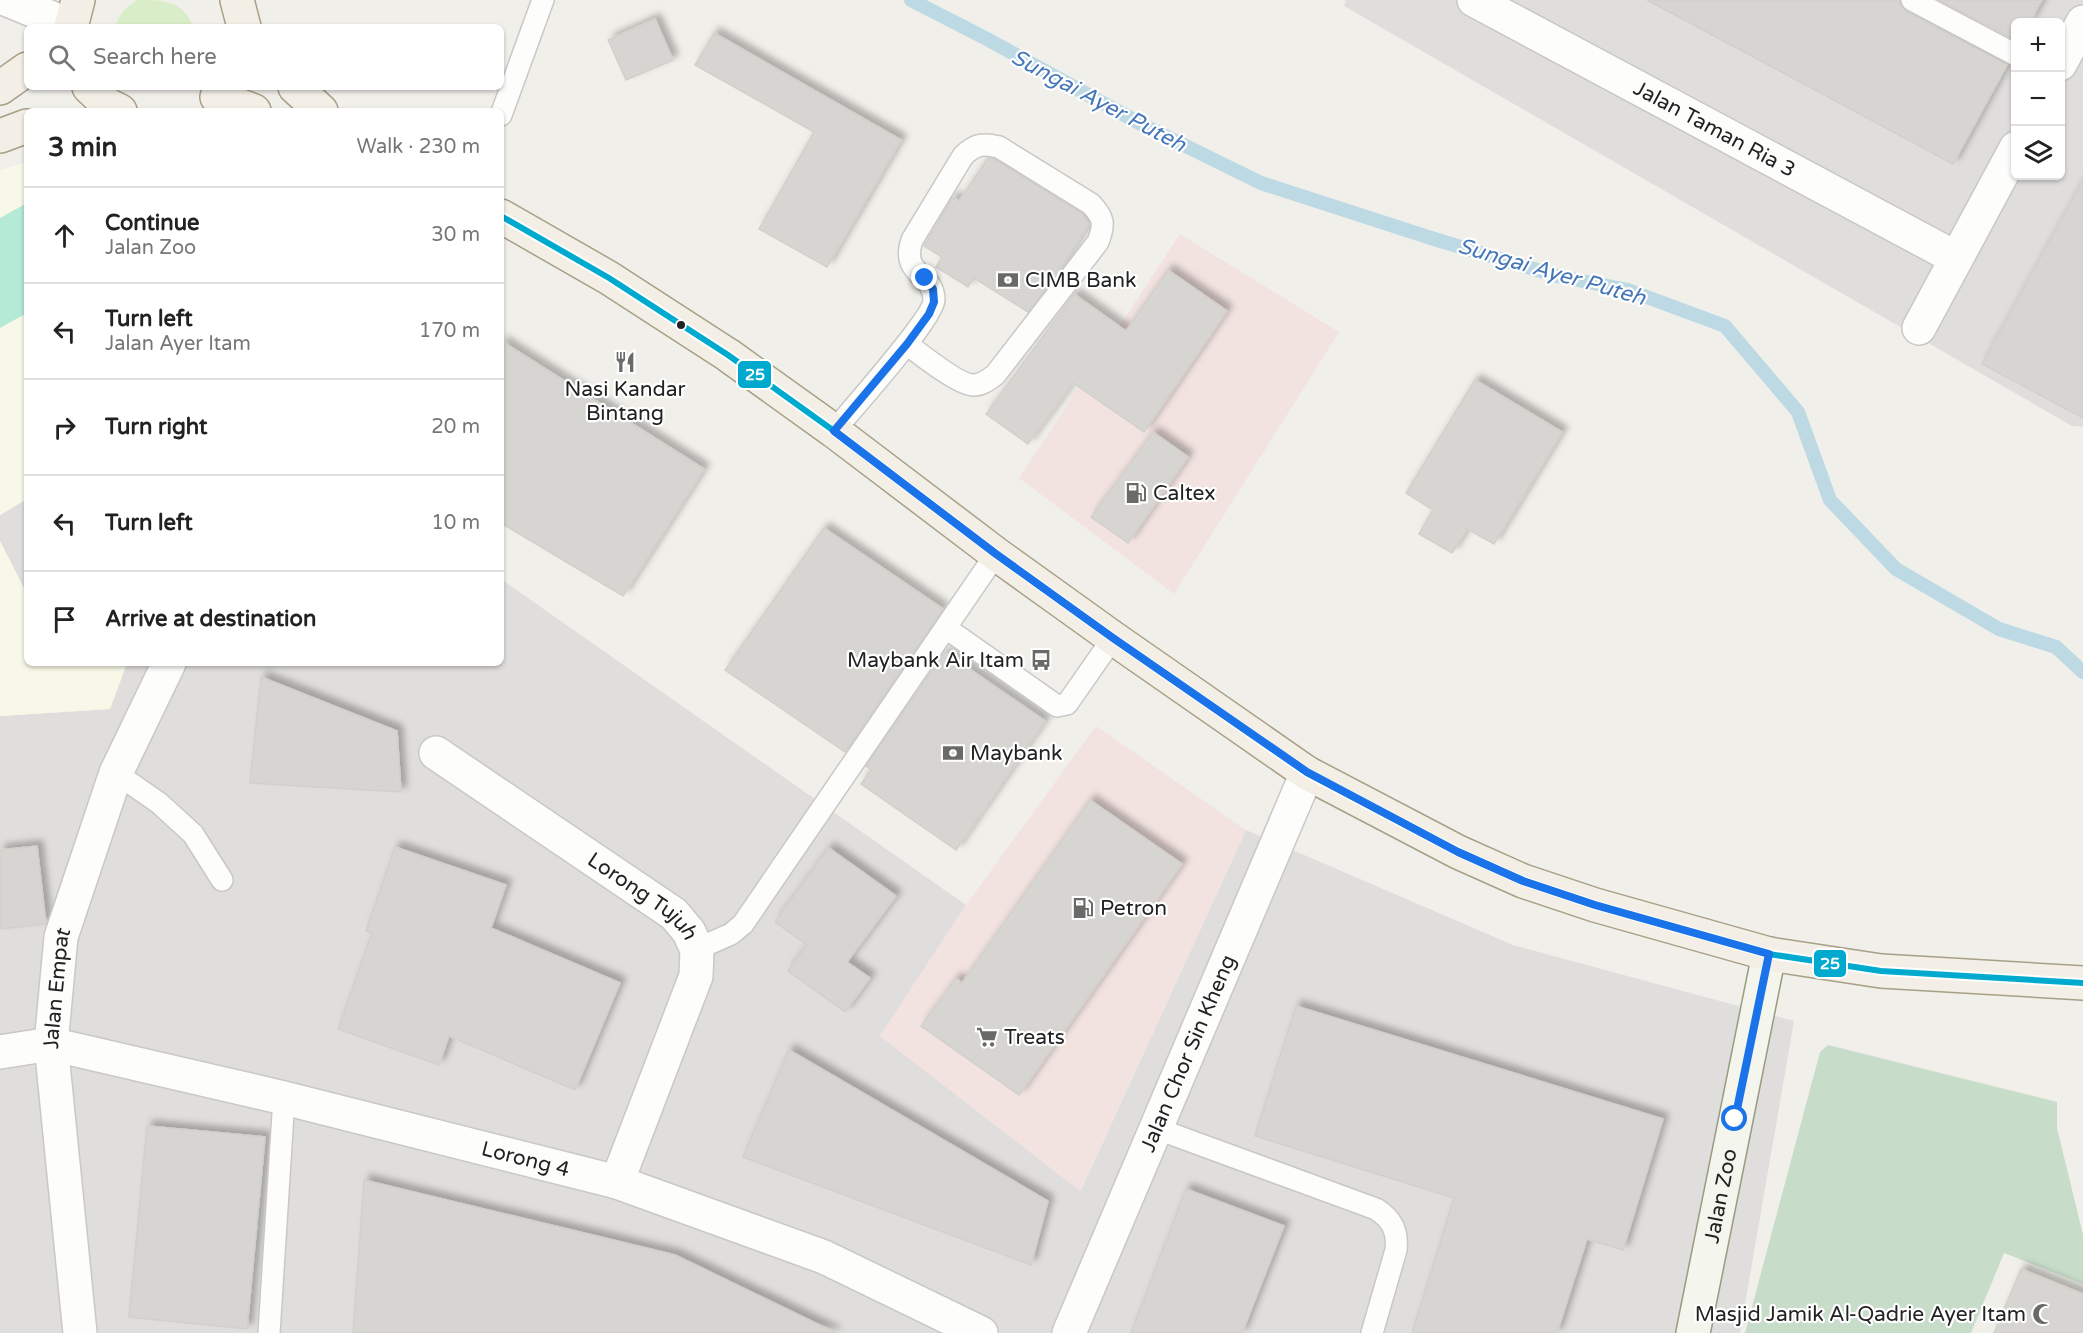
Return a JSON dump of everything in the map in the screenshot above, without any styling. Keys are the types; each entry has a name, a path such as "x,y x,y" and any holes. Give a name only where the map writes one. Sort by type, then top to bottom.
{"main road":[{"path":"72,24 78,0"},
{"path":"0,88 24,71"},
{"path":"298,90 318,108"},
{"path":"213,98 245,108"},
{"path":"0,136 24,127"},
{"path":"504,218 609,278 728,355 834,431 996,554 1307,772 1458,852 1523,881 1595,905 1769,954 1881,971 2079,983"},
{"name":"Jalan Zoo","path":"1693,1333 1769,954"}],"street":[{"path":"8,0 64,24"},
{"name":"Jalan Taman Ria 3","path":"1474,0 1956,258"},
{"path":"2065,56 2083,22"},
{"path":"1919,328 2011,157"},
{"name":"Jalan Empat","path":"80,1333 51,1044 61,937 116,772 168,666"},
{"name":"Lorong Tujuh","path":"436,753 674,914 689,932 697,949 696,976 617,1182"},
{"name":"Jalan Chor Sin Kheng","path":"1069,1333 1307,772"},
{"path":"0,1052 51,1044"},
{"name":"Lorong 4","path":"51,1044 284,1098 617,1182 824,1257 981,1333"}],"lane":[{"path":"504,108 543,0"},
{"path":"1912,0 2011,53"},
{"path":"834,431 907,344 929,314 934,302 933,289 910,263 908,252 912,240 963,156 972,147 986,144 999,147 1091,204 1101,215 1103,229 1098,242 995,375 984,383 971,386 959,381 907,344"},
{"path":"697,949 731,934 743,924 996,554"},
{"path":"946,628 1057,706 1067,704 1113,638"},
{"path":"116,772 159,804 193,834 222,880"},
{"path":"269,1333 284,1098"},
{"path":"1155,1128 1376,1209 1387,1216 1398,1237 1372,1333"}],"shaded area":[{"path":"1346,0 2083,0 2083,427 2072,426 1344,6"},
{"path":"24,163 24,501 0,515 0,170"},
{"path":"1180,234 1339,332 1174,594 1019,478"},
{"path":"24,501 24,588 0,541 0,515"},
{"path":"0,541 24,588 24,666 126,666 110,709 0,716"},
{"path":"504,581 966,905 880,1036 1081,1190 1246,830 1513,945 1794,1021 1740,1333 0,1333 0,716 110,709 126,666 504,666"},
{"path":"1096,726 1246,830 1080,1191 880,1036 966,905"},
{"path":"1828,1045 2057,1102 2057,1128 2083,1235 2083,1284 2004,1253 1971,1333 1745,1333 1820,1052"}],"green space":[{"path":"137,0 171,3 184,11 192,24 116,24 129,5"},
{"path":"24,205 24,315 0,328 0,218"}],"building":[{"path":"1647,0 1899,0 1906,11 2007,65 1953,164"},
{"path":"1939,0 2042,0 2032,18 2011,18 2011,37"},
{"path":"655,19 673,60 626,80 608,40"},
{"path":"714,33 901,140 827,267 759,229 814,132 695,65"},
{"path":"988,158 994,159 1083,214 1089,224 1055,277 1028,312 974,278 968,287 936,267 942,257 924,246 953,197 959,201"},
{"path":"2083,180 2083,418 1982,364"},
{"path":"1168,270 1227,311 1144,432 1073,383 1028,444 986,414 1074,294 1126,331"},
{"path":"504,343 704,469 623,596 504,525"},
{"path":"1475,380 1562,432 1494,544 1467,529 1452,553 1419,534 1433,510 1406,493"},
{"name":"Caltex","path":"1153,432 1188,457 1128,543 1091,517"},
{"path":"824,528 943,609 845,752 725,670"},
{"name":"Maybank","path":"945,652 1045,721 956,850 861,784 871,770 866,766"},
{"path":"261,677 397,731 401,792 250,783"},
{"name":"Petron","path":"1090,800 1182,864 1019,1095 921,1026 956,978 962,983"},
{"path":"37,846 46,924 0,929 0,850"},
{"path":"395,847 506,885 491,928 620,983 575,1090 449,1036 439,1065 338,1029 372,933 366,931"},
{"path":"829,848 896,896 847,962 870,978 845,1012 788,971 807,945 775,922"},
{"path":"1296,1006 1663,1119 1623,1250 1587,1239 1557,1333 1412,1333 1454,1198 1255,1136"},
{"path":"789,1050 1048,1201 1031,1265 743,1157"},
{"path":"147,1126 265,1137 247,1329 129,1317"},
{"path":"364,1180 675,1255 836,1333 353,1333"},
{"path":"1186,1189 1284,1226 1242,1333 1131,1333"},
{"name":"Masjid Jamik Al-Qadrie Ayer Itam","path":"2021,1269 2083,1294 2083,1333 1994,1333"}],"waterway":[{"name":"Sungai Ayer Puteh","path":"911,0 1141,124 1261,183 1557,276 1628,290 1725,326 1798,412 1830,500 1896,569 1999,629 2056,647 2083,672"}],"transit line":[{"name":"25","path":"504,218 609,278 728,355 834,431 996,554 1307,773 1458,852 1523,881 1595,905 1769,954 1881,971 2083,983"}],"place":[{"name":"CIMB Bank","path":"1008,280"},
{"name":"Nasi Kandar Bintang","path":"625,362"},
{"name":"Caltex","path":"1136,493"},
{"name":"Maybank Air Itam","path":"1041,660"},
{"name":"Maybank","path":"953,753"},
{"name":"Petron","path":"1083,908"},
{"name":"Treats","path":"987,1037"},
{"name":"Masjid Jamik Al-Qadrie Ayer Itam","path":"2043,1314"}],"route":[{"path":"925,278 933,289 934,302 929,314 907,344 834,431 996,554 1307,772 1458,852 1523,881 1595,905 1769,954 1735,1119"}]}
